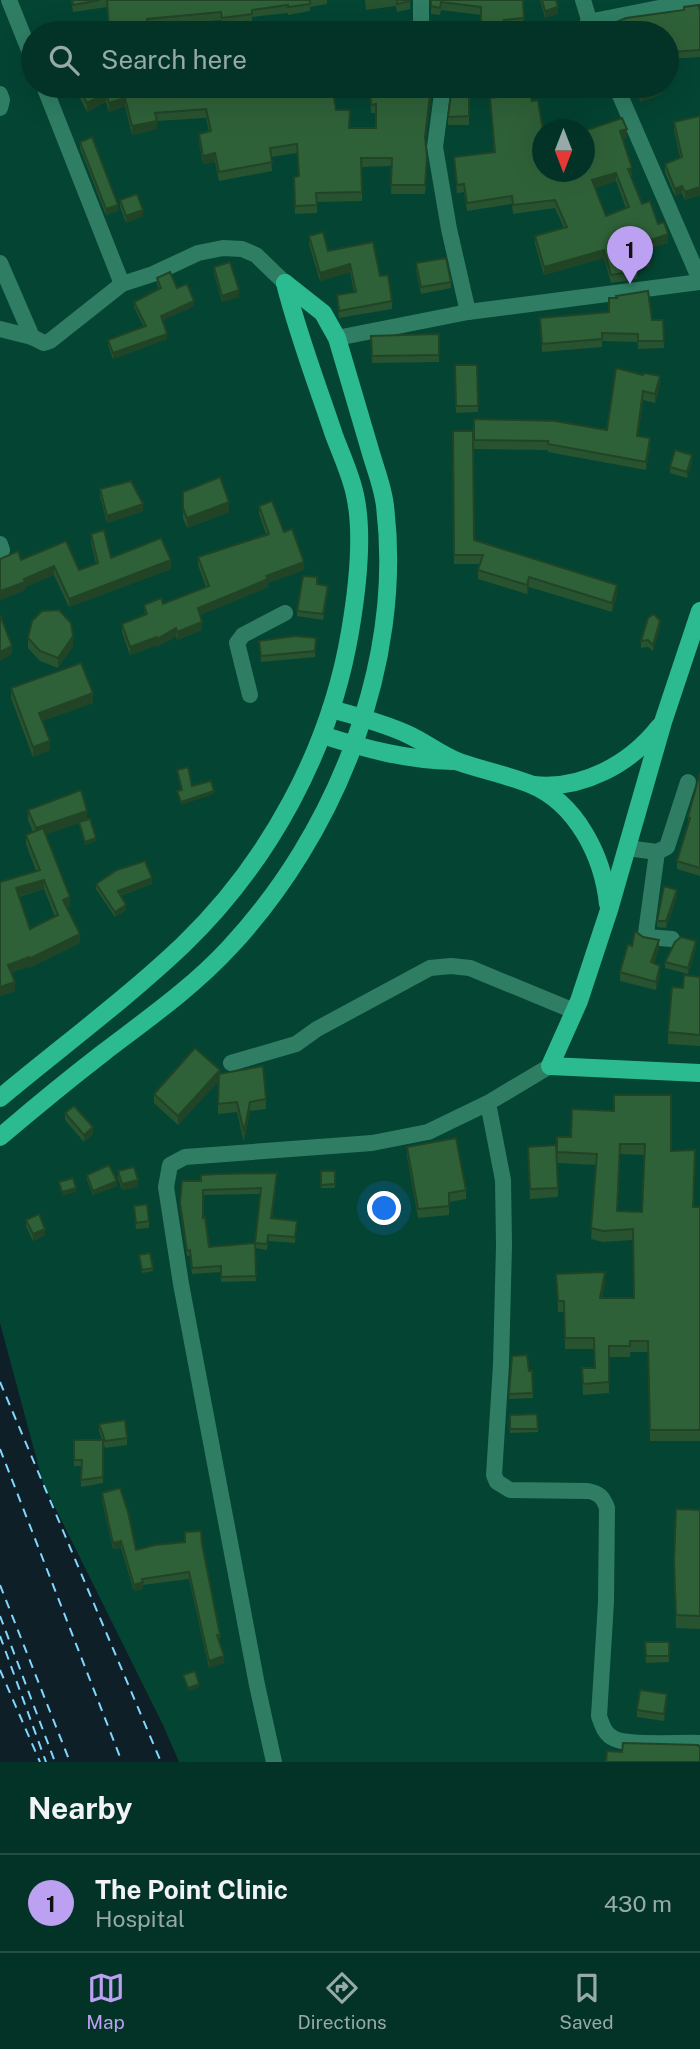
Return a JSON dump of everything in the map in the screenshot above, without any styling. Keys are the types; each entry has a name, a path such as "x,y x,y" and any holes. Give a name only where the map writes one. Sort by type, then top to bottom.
{"main road":[{"path":"0,1137 68,1080 173,999 228,949 272,898 312,838 334,793 362,718 371,689 385,610 388,562 385,504 337,338 323,313 285,283"},
{"path":"0,1098 133,990 224,901 259,857 322,735 346,656 356,597 359,552 356,495 295,324 285,283"},
{"path":"700,611 663,722 609,910 574,1011 550,1066 700,1073"},
{"path":"331,709 407,734 456,761 548,793 563,807 590,844 606,885 609,910"},
{"path":"531,785 570,783 614,767 649,740 663,722"},
{"path":"322,735 410,759 456,761"}],"street":[{"path":"9,0 21,30"},
{"path":"421,0 421,21"},
{"path":"583,0 588,21"},
{"path":"618,21 700,0"},
{"path":"0,94 0,108"},
{"path":"49,98 122,284"},
{"path":"441,98 435,147 449,229 468,312"},
{"path":"337,338 468,312 700,281 620,98"},
{"path":"0,329 44,343 50,341 122,284 153,274 198,253 223,247 256,255 285,283"},
{"path":"0,263 32,337"},
{"path":"0,544 0,555"},
{"path":"250,695 237,643 243,635 285,613"},
{"path":"627,848 657,852 667,847 688,782"},
{"path":"657,852 646,933 648,937 672,939"},
{"path":"231,1063 296,1044 317,1029 430,968 470,968 574,1011"},
{"path":"274,1762 181,1284 166,1187 170,1164 185,1157 372,1143 429,1132 488,1103 550,1066"},
{"path":"488,1103 503,1180 501,1365 494,1475 497,1482 510,1490 588,1491 597,1493 604,1499 607,1508 606,1602 599,1716 604,1729 614,1739 700,1743"}],"water":[{"path":"0,1323 43,1483 179,1762 0,1762"}],"building":[{"path":"72,0 100,0 73,5"},
{"path":"107,0 310,0 310,4 252,10 252,14 222,18 221,12 147,21 108,21"},
{"path":"397,0 410,0 410,1 397,4"},
{"path":"431,0 523,0 524,18 481,21 481,7 441,2 440,8 431,6"},
{"path":"542,0 556,0 558,7 545,11"},
{"path":"699,5 700,50 679,51 679,21 619,21 684,10 684,7"},
{"path":"108,98 125,98 109,103"},
{"path":"125,98 334,98 336,110 350,110 349,128 376,128 376,104 371,105 370,98 430,98 425,137 425,185 391,185 392,158 361,158 362,192 316,193 317,205 295,206 294,177 299,176 297,144 270,148 272,162 219,172 215,153 203,156 199,134 211,131 206,109 155,113 157,121 132,126"},
{"path":"450,98 469,98 469,116 448,117"},
{"path":"490,98 538,100 541,119 532,119 532,182 593,182 606,216 629,207 616,173 595,179 595,127 622,118 627,129 620,131 632,168 628,169 642,204 650,201 658,224 664,222 668,234 645,242 650,257 634,262 637,271 611,275 604,250 544,267 535,236 567,227 555,200 513,205 512,196 467,203 464,184 457,185 454,157 495,152"},
{"path":"700,116 700,187 685,192 682,186 675,189 665,164 682,157 674,122"},
{"path":"92,137 118,205 106,209 80,142"},
{"path":"137,194 143,210 126,216 120,200"},
{"path":"323,232 328,251 373,242 380,276 388,275 392,301 339,311 337,295 356,292 350,264 320,273 309,236"},
{"path":"446,258 451,282 421,287 416,263"},
{"path":"230,262 239,290 222,296 214,267"},
{"path":"170,272 177,288 187,284 194,301 161,316 167,334 113,353 108,340 146,326 134,302 161,288 157,278"},
{"path":"648,291 652,320 663,320 664,341 638,341 638,334 602,333 602,339 542,344 540,318 609,312 609,298"},
{"path":"439,334 439,355 372,356 371,336"},
{"path":"455,365 477,365 478,406 456,406"},
{"path":"616,368 660,376 655,394 643,391 637,436 650,438 646,462 548,444 548,441 474,440 474,419 555,421 607,430"},
{"path":"453,431 473,431 474,540 617,585 612,603 529,577 527,585 478,570 483,555 454,555"},
{"path":"675,450 692,455 687,472 670,467"},
{"path":"220,477 229,502 187,518 183,508 183,492"},
{"path":"131,481 143,504 107,516 100,489"},
{"path":"272,501 284,532 292,529 304,562 266,576 268,579 198,608 202,622 177,632 176,628 157,639 130,647 122,624 147,614 144,605 161,598 163,604 209,586 198,557 269,534 259,506"},
{"path":"104,530 111,558 161,538 171,560 69,599 54,566 24,579 25,582 0,591 0,559 18,551 21,560 66,541 79,570 98,563 91,534"},
{"path":"303,576 317,577 317,584 328,586 323,614 297,611"},
{"path":"59,610 71,623 73,636 58,658 40,651 28,638 32,621 42,611"},
{"path":"654,614 660,621 653,645 648,640 641,641 648,618"},
{"path":"0,615 12,646 0,652"},
{"path":"295,636 316,638 315,651 261,656 259,641"},
{"path":"81,663 93,693 39,713 50,741 33,747 11,688"},
{"path":"188,767 192,786 211,781 214,791 181,802 177,791 182,790 177,770"},
{"path":"700,773 700,868 677,861"},
{"path":"81,790 87,811 36,828 28,810"},
{"path":"90,819 96,838 85,842 79,822"},
{"path":"43,828 70,897 63,900 80,934 29,959 8,965 15,982 0,987 0,882 40,870 26,835","holes":["44,880 58,915 30,929 16,888"]},
{"path":"145,861 152,878 118,891 126,905 115,912 96,884 117,870"},
{"path":"664,886 677,890 666,921 657,921"},
{"path":"635,931 643,937 659,940 651,962 660,966 656,982 620,972 628,944 632,946"},
{"path":"681,937 696,941 688,968 665,962 675,942"},
{"path":"684,975 700,977 700,1035 668,1032 672,987 683,988"},
{"path":"195,1048 220,1070 178,1116 154,1094"},
{"path":"263,1066 266,1099 250,1102 244,1132 237,1102 218,1104 219,1074"},
{"path":"614,1095 671,1095 671,1151 695,1150 693,1207 700,1207 700,1430 650,1430 648,1341 630,1341 630,1346 609,1346 609,1382 583,1384 582,1368 595,1368 594,1338 565,1338 564,1301 558,1301 556,1274 605,1272 600,1298 634,1298 633,1229 603,1231 591,1228 597,1154 557,1152 557,1137 571,1137 572,1109 614,1111","holes":["620,1144 645,1144 642,1212 617,1211"]},
{"path":"74,1106 93,1127 84,1135 65,1113"},
{"path":"456,1138 466,1190 449,1193 449,1206 418,1209 407,1147"},
{"path":"556,1145 558,1188 530,1189 528,1147"},
{"path":"109,1165 117,1181 93,1191 87,1175"},
{"path":"134,1167 138,1180 122,1184 118,1171"},
{"path":"321,1171 335,1171 335,1184 321,1185"},
{"path":"277,1173 271,1218 297,1221 295,1237 268,1235 267,1244 255,1243 256,1276 221,1277 221,1266 192,1268 180,1203 182,1181 201,1181 201,1175","holes":["261,1188 255,1243 209,1247 205,1217 203,1218 203,1190"]},
{"path":"73,1178 76,1188 62,1192 59,1182"},
{"path":"147,1204 149,1221 136,1223 134,1206"},
{"path":"39,1214 45,1229 33,1234 26,1220"},
{"path":"150,1253 153,1268 142,1270 139,1255"},
{"path":"527,1355 529,1371 532,1371 533,1393 509,1394 512,1356"},
{"path":"537,1414 538,1429 510,1429 510,1415"},
{"path":"125,1420 127,1438 105,1441 99,1424"},
{"path":"74,1440 103,1440 103,1477 81,1480 82,1460 74,1460"},
{"path":"120,1488 136,1550 185,1542 185,1532 201,1531 220,1635 217,1635 224,1656 209,1661 189,1572 142,1579 143,1582 134,1585 121,1541 113,1543 102,1493"},
{"path":"676,1509 700,1510 700,1616 676,1615"},
{"path":"645,1642 669,1642 669,1656 646,1656"},
{"path":"195,1671 199,1684 188,1688 183,1675"},
{"path":"640,1690 667,1694 664,1714 637,1710"},
{"path":"623,1743 698,1745 700,1762 606,1762 607,1751 622,1752"}],"ferry route":[{"path":"0,1382 161,1762"},
{"path":"0,1449 122,1762"},
{"path":"0,1585 70,1762"},
{"path":"0,1616 55,1762"},
{"path":"0,1636 46,1762"},
{"path":"0,1670 40,1762"}],"place":[{"name":"The Point Clinic","path":"630,284"}]}
